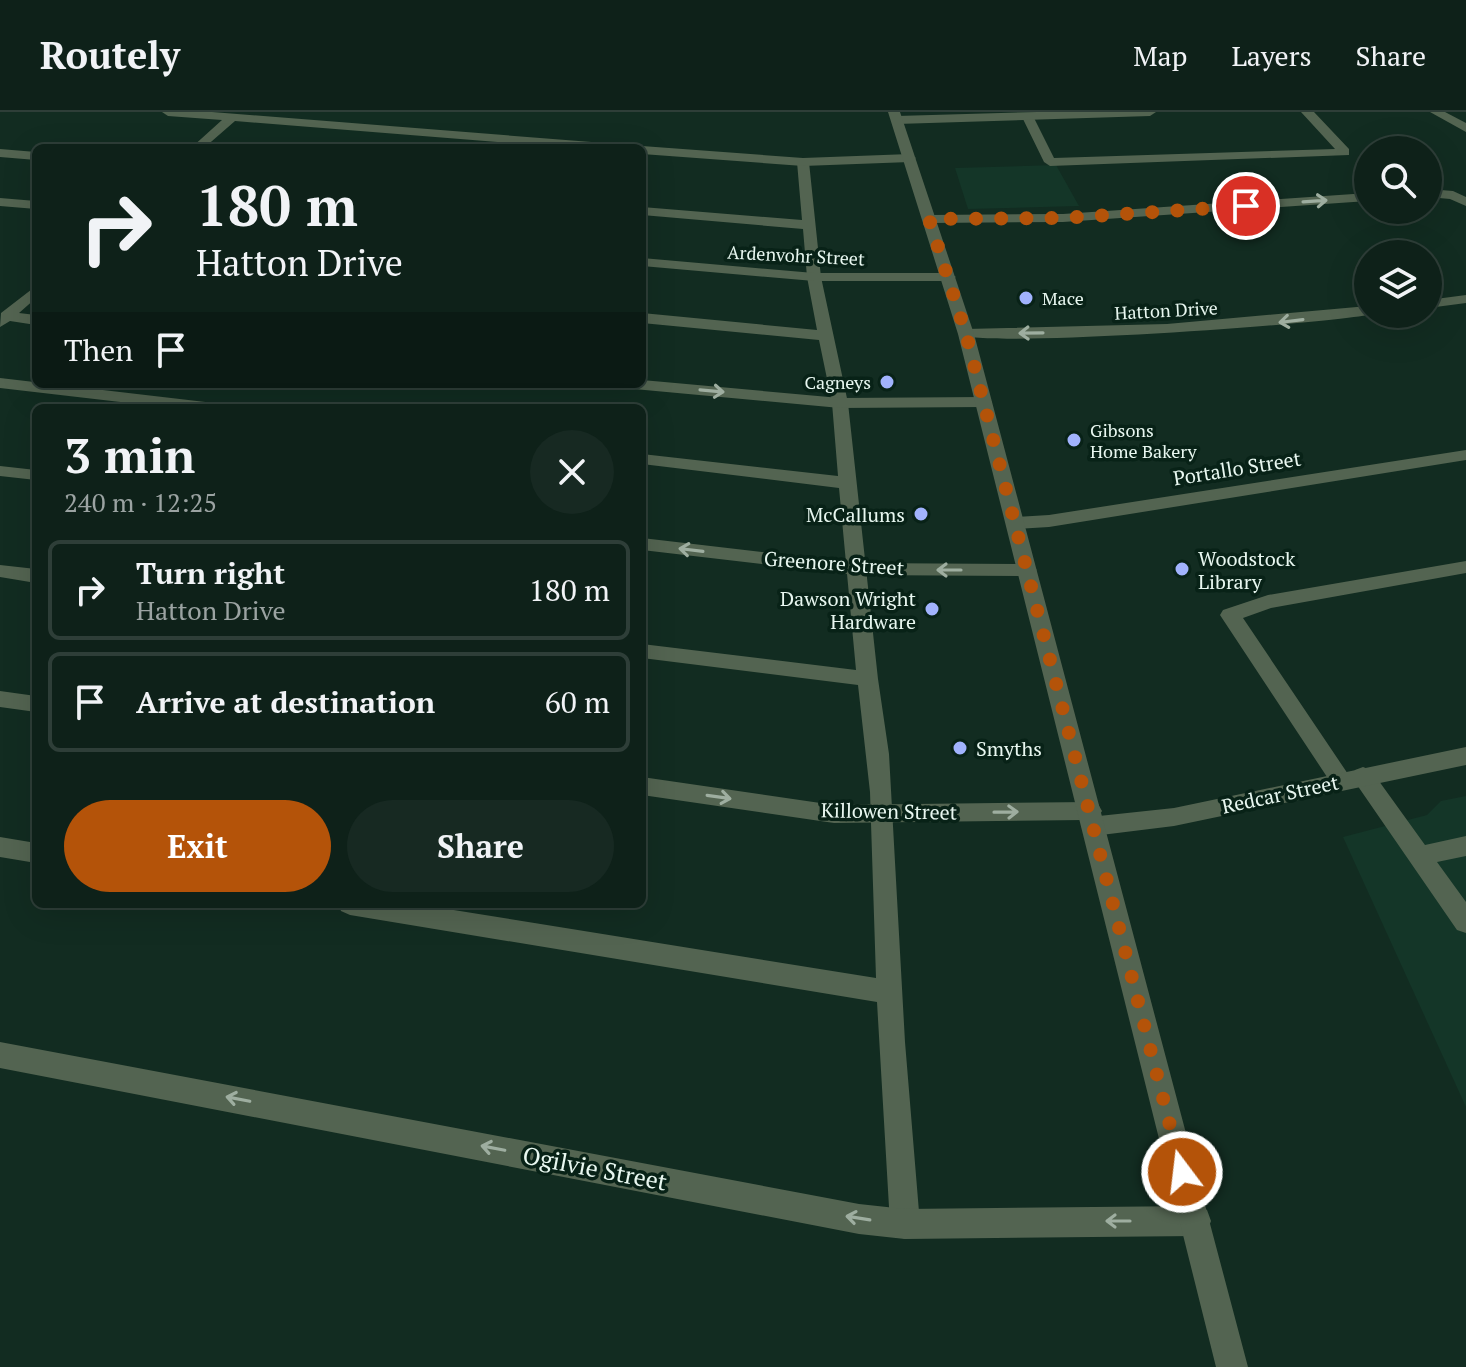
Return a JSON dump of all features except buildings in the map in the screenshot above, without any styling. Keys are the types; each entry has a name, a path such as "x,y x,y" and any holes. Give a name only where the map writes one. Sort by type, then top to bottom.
{"street":[{"path":"168,112 565,144"},
{"path":"381,130 390,112"},
{"path":"1150,112 896,116 966,334 1232,1367"},
{"path":"1030,115 1050,162 1345,152 1307,112"},
{"path":"1436,112 1466,128"},
{"path":"202,144 231,118"},
{"path":"646,150 803,162 910,158"},
{"path":"0,153 32,156"},
{"path":"803,162 814,277 840,403 867,679 874,715 905,1224"},
{"path":"1442,194 1453,195 1466,202"},
{"path":"929,219 1063,218 1354,198"},
{"path":"0,202 32,205"},
{"path":"646,211 809,225"},
{"name":"Ardenvohr Street","path":"646,262 814,277 949,277"},
{"path":"3,319 32,294"},
{"path":"1442,302 1466,299"},
{"name":"Hatton Drive","path":"966,334 1121,332 1232,326 1354,313"},
{"path":"646,318 827,336"},
{"path":"3,319 32,320"},
{"path":"0,383 32,387"},
{"path":"646,385 840,403 984,402"},
{"path":"43,388 180,404"},
{"name":"Portallo Street","path":"1015,523 1049,521 1466,455"},
{"path":"646,459 848,483"},
{"path":"0,471 32,475"},
{"name":"Greenore Street","path":"646,544 857,569 1027,570"},
{"path":"1466,567 1268,602 1230,615 1352,778 1420,856 1466,922"},
{"path":"0,571 32,575"},
{"path":"646,651 867,679"},
{"path":"0,699 32,703"},
{"name":"Redcar Street","path":"1091,818 1174,817 1466,756"},
{"name":"Killowen Street","path":"646,787 834,814 1091,818"},
{"path":"1420,856 1466,846"},
{"path":"0,847 32,852"},
{"path":"374,908 889,992"},
{"name":"Ogilvie Street","path":"0,1055 859,1219 905,1224 1196,1221"}],"shaded area":[{"path":"1056,165 1079,206 968,209 955,168"},
{"path":"1466,796 1466,1107 1343,837 1427,815 1441,801"}],"place":[{"name":"Mace","path":"1026,298"},
{"name":"Cagneys","path":"887,382"},
{"name":"Gibsons Home Bakery","path":"1074,440"},
{"name":"McCallums","path":"921,514"},
{"name":"Woodstock Library","path":"1182,569"},
{"name":"Dawson Wright Hardware","path":"932,609"},
{"name":"Smyths","path":"960,748"}],"route":[{"path":"1182,1172 966,334 929,219 1063,218 1246,206"}]}
